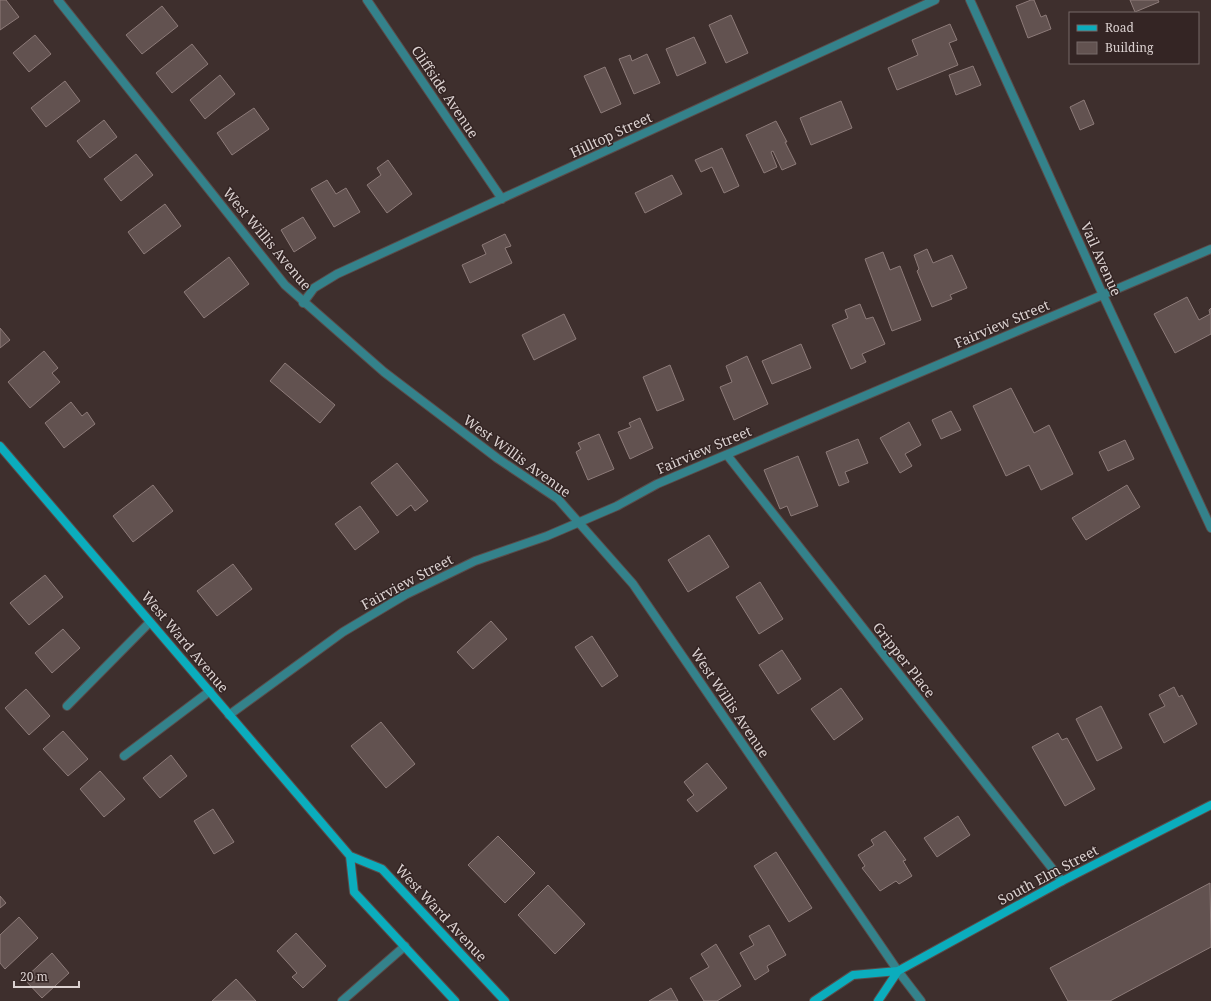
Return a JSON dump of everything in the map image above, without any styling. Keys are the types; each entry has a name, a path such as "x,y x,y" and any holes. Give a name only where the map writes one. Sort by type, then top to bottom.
{"street":[{"name":"West Willis Avenue","path":"58,0 285,286 384,372 497,458 558,499 633,584 920,1001"},
{"name":"Cliffside Avenue","path":"367,0 502,199"},
{"name":"Hilltop Street","path":"303,303 314,288 337,274 935,0"},
{"name":"Vail Avenue","path":"970,0 1103,295 1211,528"},
{"name":"Fairview Street","path":"229,715 343,632 405,595 475,561 547,536 617,506 657,484 1211,249"},
{"name":"West Ward Avenue","path":"0,446 350,856 382,869 505,1001"},
{"name":"Gripper Place","path":"727,455 1062,881"},
{"path":"67,706 150,622"},
{"path":"124,756 210,691"},
{"name":"South Elm Street","path":"814,1001 853,975 898,971 1062,881 1211,805"},
{"path":"350,856 354,892 455,1001"},
{"path":"342,1001 405,946"},
{"name":"South Elm Street","path":"878,1001 898,971"}],"building":[{"path":"0,0 6,0 19,17 0,30"},
{"path":"1034,0 1041,17 1046,15 1051,29 1028,38 1016,6"},
{"path":"1130,0 1158,0 1159,2 1135,12"},
{"path":"162,6 178,26 142,54 126,35"},
{"path":"731,15 748,53 726,63 709,25"},
{"path":"950,24 957,40 949,43 958,65 897,90 888,68 918,55 912,40"},
{"path":"35,35 51,54 29,72 13,53"},
{"path":"694,37 706,63 677,76 666,49"},
{"path":"192,44 208,64 172,93 156,73"},
{"path":"647,54 660,83 634,94 619,59 630,55 632,61"},
{"path":"973,66 981,85 956,95 949,75"},
{"path":"605,67 621,104 601,113 584,76"},
{"path":"220,75 235,94 205,119 190,100"},
{"path":"65,81 80,101 46,127 31,108"},
{"path":"1084,100 1094,124 1080,130 1070,107"},
{"path":"841,101 852,128 811,145 800,118"},
{"path":"254,108 269,129 232,155 217,133"},
{"path":"104,120 117,137 90,158 77,141"},
{"path":"776,121 796,164 782,170 773,151 771,152 777,167 764,173 746,135"},
{"path":"722,148 739,186 724,193 712,167 701,172 695,160"},
{"path":"136,154 153,175 121,201 104,179"},
{"path":"388,160 412,194 387,213 367,185 381,175 377,168"},
{"path":"672,175 682,194 645,213 635,193"},
{"path":"327,180 336,194 346,188 360,212 334,227 311,189"},
{"path":"165,204 181,226 144,254 128,232"},
{"path":"303,217 316,238 294,252 281,230"},
{"path":"505,234 511,246 505,248 512,263 470,283 462,265 486,254 482,245"},
{"path":"927,249 933,263 952,255 967,288 950,295 952,299 932,307 917,271 919,269 914,255"},
{"path":"883,252 890,270 900,266 921,320 892,331 865,259"},
{"path":"229,257 249,284 204,318 184,292"},
{"path":"1187,297 1199,320 1210,314 1209,310 1211,308 1211,334 1175,353 1154,314"},
{"path":"860,304 866,319 873,317 885,344 862,354 866,362 851,369 832,325 848,318 845,310"},
{"path":"564,314 576,339 534,360 522,335"},
{"path":"0,328 10,340 0,348"},
{"path":"801,344 811,368 772,384 762,361"},
{"path":"44,351 58,368 52,373 60,382 30,408 8,382"},
{"path":"747,356 768,404 734,420 720,387 732,382 726,366"},
{"path":"285,363 335,405 320,423 270,381"},
{"path":"670,365 684,400 657,411 643,377"},
{"path":"1011,388 1034,433 1049,425 1073,474 1041,490 1029,465 1006,476 973,406"},
{"path":"71,402 82,416 87,412 95,424 64,448 45,423"},
{"path":"951,411 961,430 941,439 932,420"},
{"path":"640,418 653,448 630,459 618,432 631,427 629,423"},
{"path":"909,422 921,445 905,454 912,466 900,473 880,438"},
{"path":"599,434 614,469 588,480 576,452 581,449 578,443"},
{"path":"858,439 868,463 845,472 849,482 839,486 826,452"},
{"path":"1125,440 1134,459 1108,471 1099,452"},
{"path":"798,456 818,506 791,516 787,506 780,509 764,470"},
{"path":"397,463 428,501 415,511 411,505 397,516 371,483"},
{"path":"153,485 173,511 133,542 113,516"},
{"path":"1127,485 1140,507 1086,540 1072,518"},
{"path":"360,506 379,532 355,550 335,524"},
{"path":"709,535 729,567 688,592 668,560"},
{"path":"233,564 252,589 217,616 197,591"},
{"path":"45,575 63,597 29,625 10,603"},
{"path":"760,582 783,619 759,634 736,597"},
{"path":"491,621 507,639 473,669 457,652"},
{"path":"63,629 80,648 52,673 35,653"},
{"path":"592,636 618,676 602,687 575,647"},
{"path":"782,650 801,679 778,694 759,665"},
{"path":"1174,687 1179,697 1182,695 1197,724 1164,743 1149,714 1165,706 1159,695"},
{"path":"841,688 863,719 834,740 811,709"},
{"path":"26,689 50,716 29,735 5,708"},
{"path":"1101,706 1122,748 1097,761 1076,719"},
{"path":"381,722 415,764 386,788 351,746"},
{"path":"63,731 88,759 68,776 43,749"},
{"path":"1058,733 1062,740 1067,738 1095,789 1065,806 1032,747"},
{"path":"171,755 187,776 160,798 143,778"},
{"path":"707,763 727,788 697,812 687,800 694,795 684,782"},
{"path":"100,771 125,799 104,817 80,789"},
{"path":"213,809 234,842 214,854 194,821"},
{"path":"958,816 970,835 937,857 924,838"},
{"path":"885,831 906,860 903,861 912,876 899,884 896,881 880,891 862,868 865,866 858,855 874,845 871,840"},
{"path":"498,836 535,873 505,903 468,865"},
{"path":"776,852 812,908 789,922 754,866"},
{"path":"1210,883 1211,947 1110,1001 1068,1001 1050,968"},
{"path":"548,885 585,924 555,954 518,915"},
{"path":"0,896 6,903 0,908"},
{"path":"19,917 38,938 5,969 0,963 0,935"},
{"path":"769,925 786,955 767,966 769,971 755,980 740,953 754,945 749,936"},
{"path":"296,933 326,966 303,988 292,977 297,973 277,951"},
{"path":"716,944 741,986 717,1001 704,1001 690,978 709,967 701,954"},
{"path":"52,953 69,973 42,998 24,979"},
{"path":"236,979 256,1001 212,1001"},
{"path":"671,988 678,1001 649,1001"}]}
